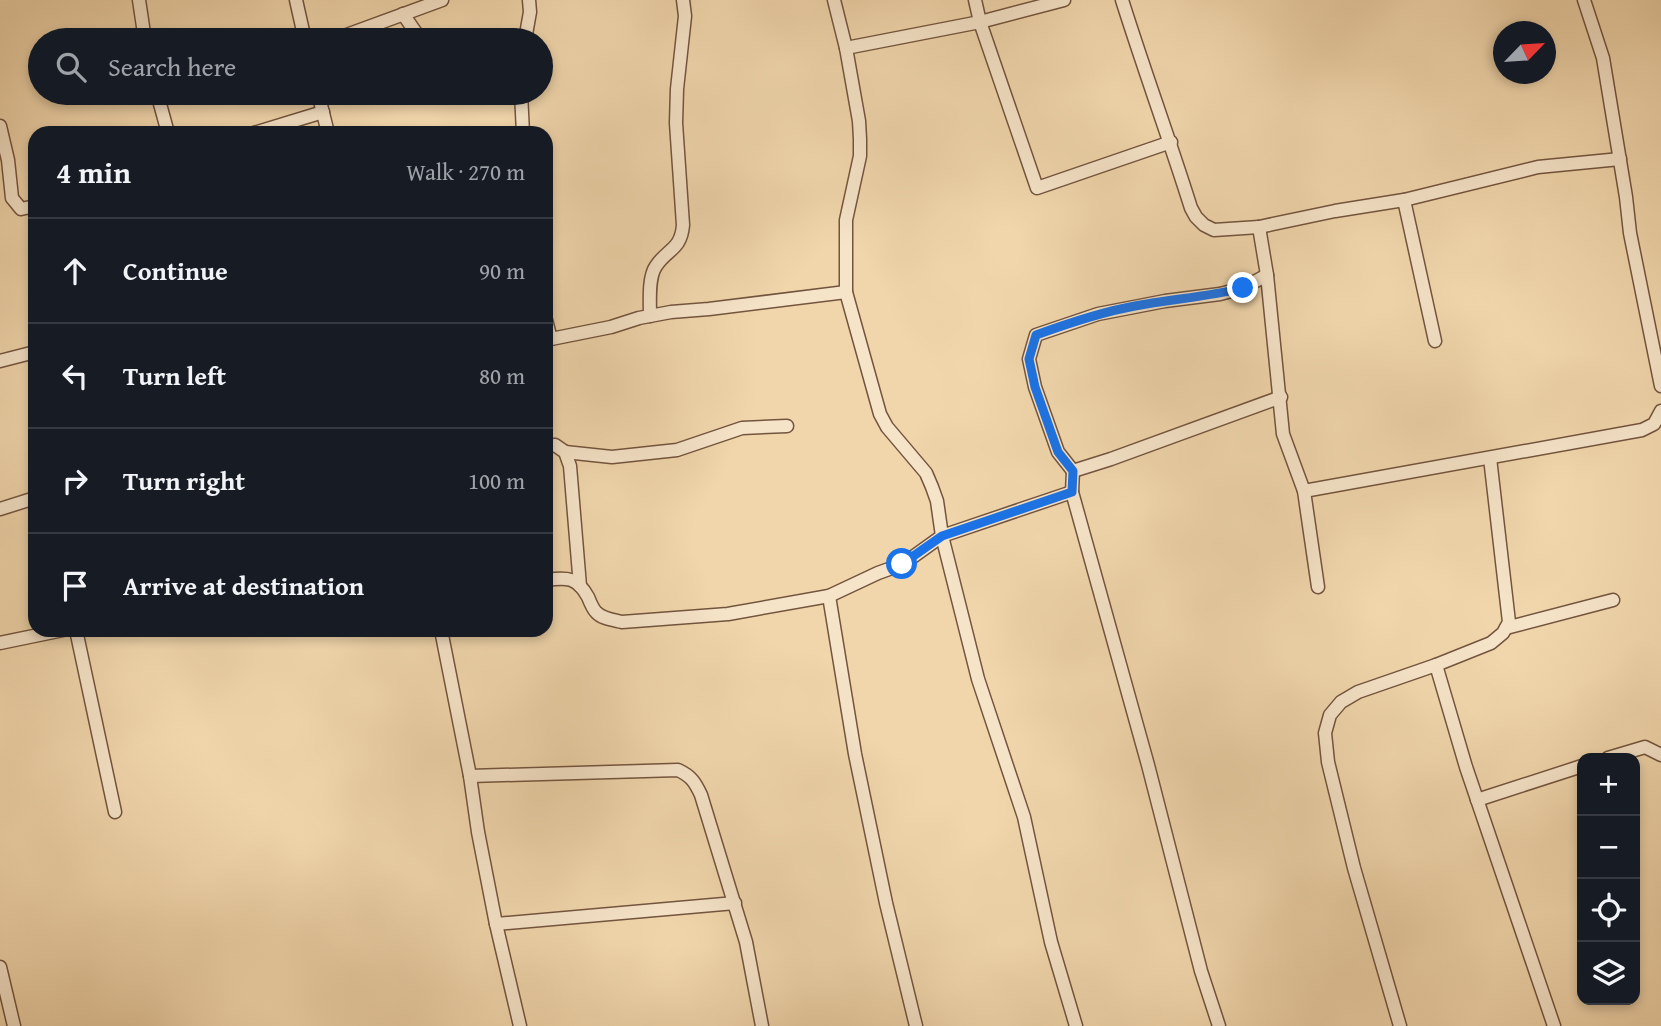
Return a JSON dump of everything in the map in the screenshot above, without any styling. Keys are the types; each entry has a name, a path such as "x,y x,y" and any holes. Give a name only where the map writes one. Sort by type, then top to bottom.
{"street":[{"path":"139,0 143,28"},
{"path":"296,0 302,28"},
{"path":"365,28 442,0"},
{"path":"528,0 530,12 528,28"},
{"path":"650,316 654,269 680,240 684,225 676,123 685,16 683,0"},
{"path":"834,0 846,48 860,139 860,156 846,220 846,292 880,414 926,473 936,501 942,536 978,679 1024,817 1051,942 1076,1026"},
{"path":"975,0 980,22 1037,188 1171,142"},
{"path":"846,48 980,22 1064,0"},
{"path":"1122,0 1191,208 1204,225 1214,230 1259,226 1404,200 1538,167 1620,159"},
{"path":"1584,0 1603,58 1630,233 1661,386"},
{"path":"403,14 413,28"},
{"path":"161,105 167,126"},
{"path":"321,105 326,126"},
{"path":"522,105 523,126"},
{"path":"276,126 323,111"},
{"path":"0,126 8,160 12,198 21,209 28,208"},
{"path":"1404,200 1435,341"},
{"path":"1259,226 1267,275 1283,434 1304,491 1318,587"},
{"path":"1219,1026 1201,971 1148,765 1072,492 1073,471 1058,452 1035,387 1029,359 1036,335 1098,314 1164,301 1220,294 1243,288 1267,275"},
{"path":"553,339 671,312 846,292"},
{"path":"0,362 28,354"},
{"path":"1073,471 1281,397"},
{"path":"1304,491 1642,430 1654,424 1661,411"},
{"path":"553,445 565,452 612,457 677,450 742,428 788,426"},
{"path":"565,452 570,466 580,586"},
{"path":"1400,1026 1354,868 1328,762 1325,733 1330,715 1341,702 1358,692 1436,666 1491,643 1506,628 1509,622 1490,458"},
{"path":"553,579 565,578 575,581 583,589 596,612 608,619 622,622 728,614 829,596 902,564 942,536 1072,492"},
{"path":"0,509 28,500"},
{"path":"829,596 855,754 886,903 916,1026"},
{"path":"1506,628 1613,600"},
{"path":"0,643 29,637"},
{"path":"77,637 114,812"},
{"path":"442,637 496,924 520,1026"},
{"path":"1436,666 1554,1026"},
{"path":"1625,753 1645,747 1661,755"},
{"path":"1478,800 1577,768"},
{"path":"470,776 678,769 694,780 746,942 762,1026"},
{"path":"496,924 735,904"},
{"path":"0,967 5,1010 14,1026"}],"route":[{"path":"902,564 942,536 1072,492 1073,471 1058,452 1035,387 1029,359 1036,335 1098,314 1243,288"}]}
